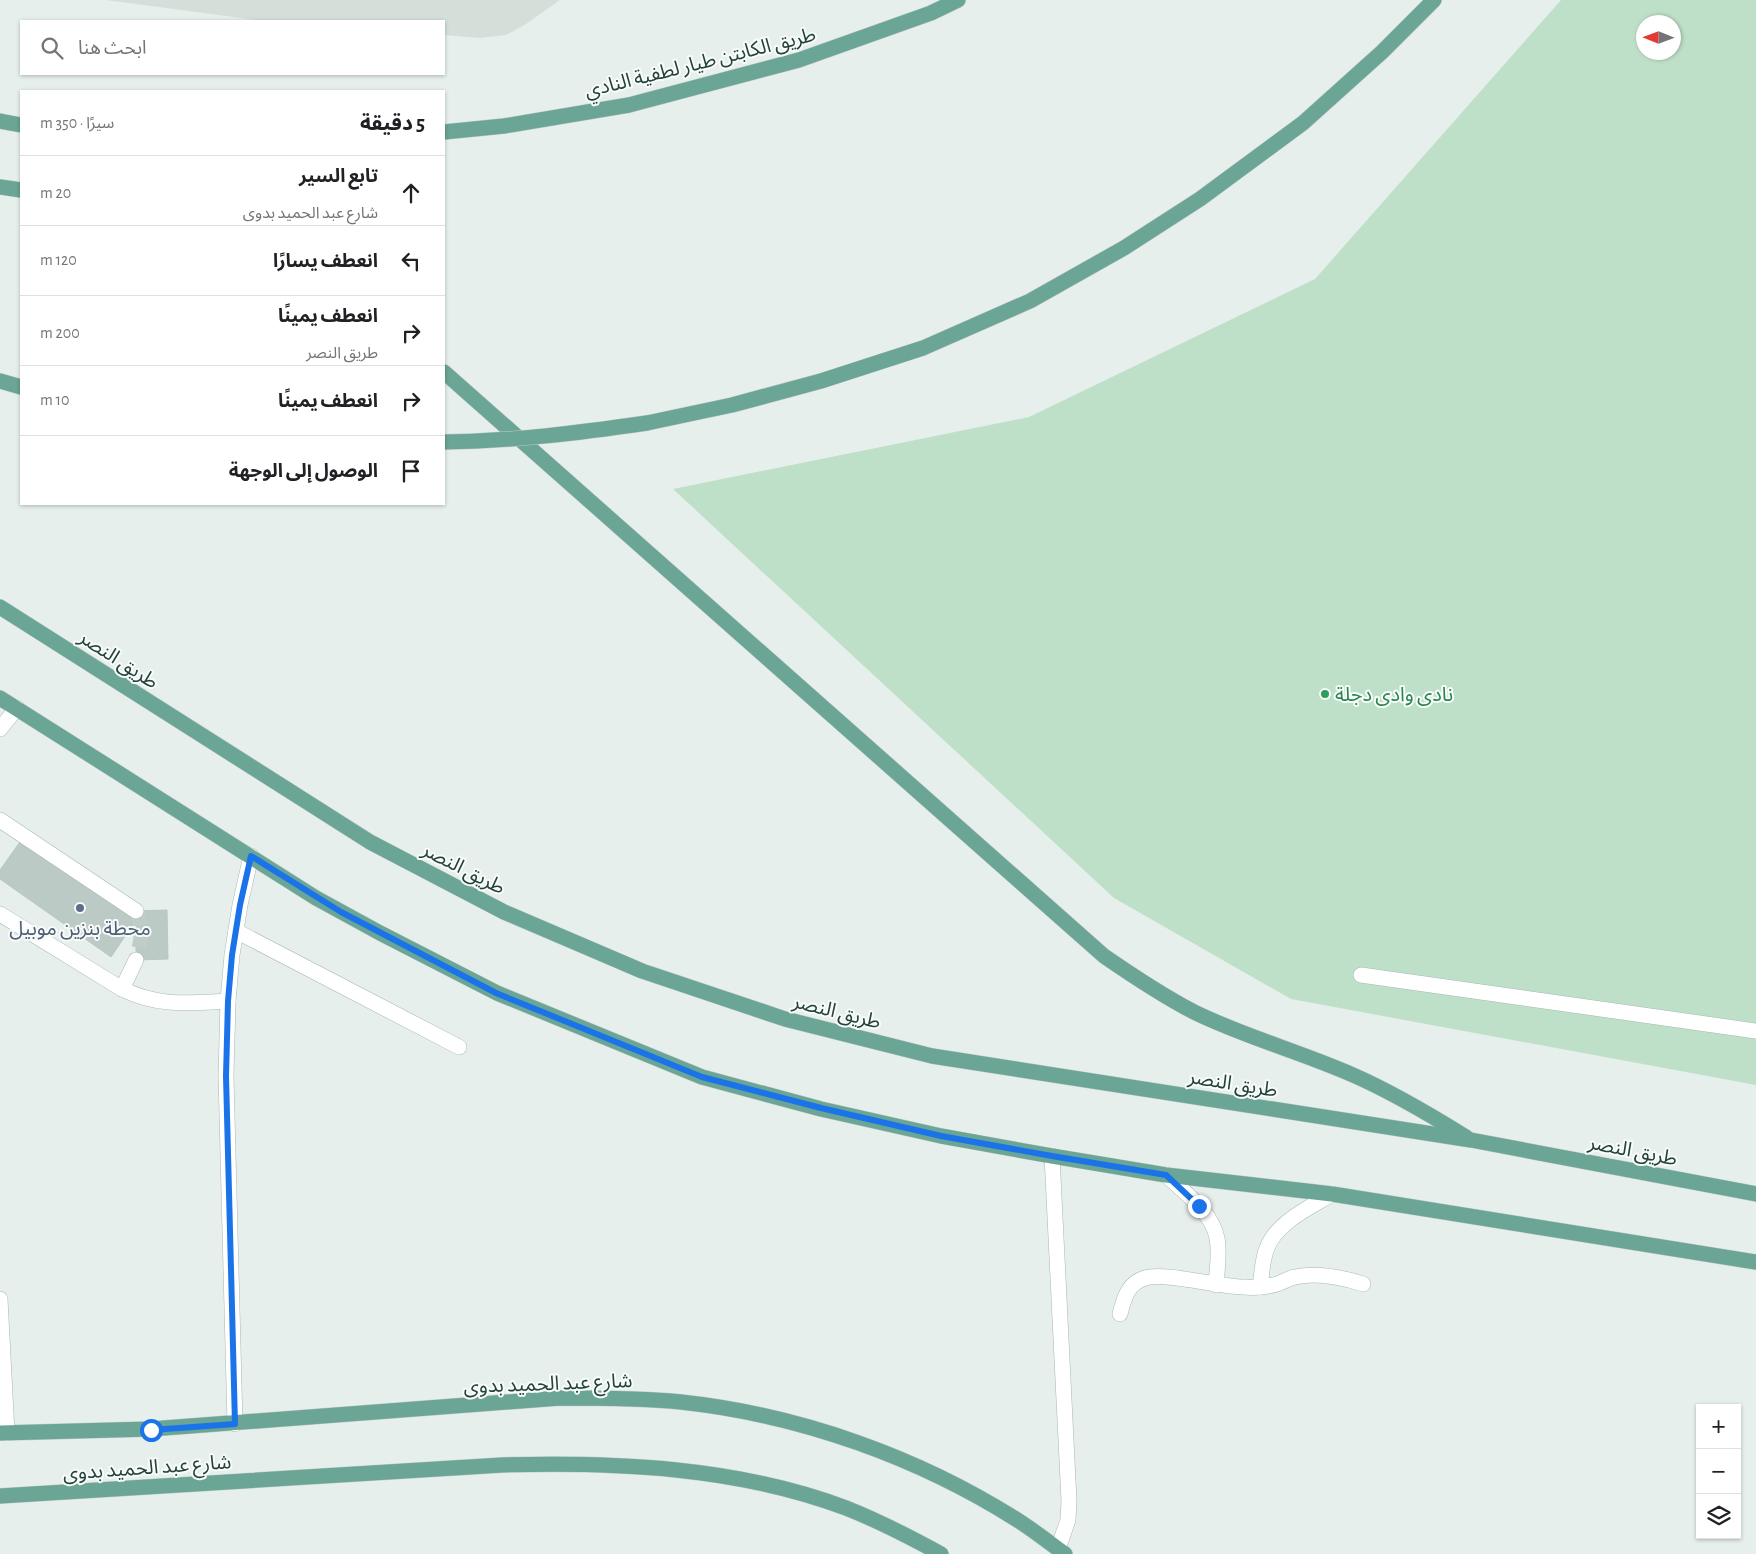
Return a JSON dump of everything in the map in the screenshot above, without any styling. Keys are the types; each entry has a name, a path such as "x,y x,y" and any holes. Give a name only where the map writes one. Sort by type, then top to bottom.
{"main road":[{"name":"طريق الكابتن طيار لطفية النادي","path":"445,132 504,126 629,105 799,60 931,13 958,0"},
{"path":"445,442 568,435 647,423 732,405 821,381 923,348 1030,301 1124,248 1200,199 1303,123 1382,52 1434,0"},
{"path":"0,122 20,124"},
{"path":"0,187 20,190"},
{"path":"445,373 1104,956 1148,986 1195,1012 1353,1075 1405,1100 1471,1140"},
{"path":"0,380 20,387"},
{"name":"طريق النصر","path":"0,607 370,842 504,912 642,971 785,1019 932,1056 1471,1140 1756,1194"},
{"path":"0,698 341,912 496,993 702,1077 830,1111 941,1136 1052,1156 1166,1175 1332,1194 1756,1262"},
{"name":"شارع عبد الحميد بدوى","path":"4,1433 151,1430 560,1398 621,1398 682,1402 802,1425 860,1444 916,1466 970,1493 1022,1523 1062,1552"},
{"name":"شارع عبد الحميد بدوى","path":"0,1496 502,1465 636,1466 706,1474 778,1488 845,1508 904,1533 942,1554"}],"street":[{"path":"0,730 17,708"},
{"path":"0,820 136,911"},
{"path":"235,1424 226,1085 228,1001 236,931 251,856"},
{"path":"0,914 139,998 181,1003 228,1001"},
{"path":"236,931 459,1047"},
{"path":"122,989 136,960"},
{"path":"1361,975 1756,1031"},
{"path":"1052,1156 1069,1501 1068,1520 1062,1552"},
{"path":"1166,1175 1199,1206 1213,1226 1218,1250 1216,1285"},
{"path":"1260,1287 1264,1258 1272,1238 1287,1222 1332,1194"},
{"path":"1120,1314 1125,1296 1133,1284 1146,1278 1163,1277 1243,1288 1278,1284 1295,1277 1318,1274 1340,1277 1363,1284"},
{"path":"0,1299 4,1433"}],"shaded area":[{"path":"106,0 560,0 526,24 506,35 479,38 445,35 445,20 256,20"}],"green space":[{"name":"نادى وادى دجلة","path":"1561,0 1756,0 1756,1085 1291,999 1114,898 673,489 1029,417 1315,279"}],"building":[{"path":"22,839 136,920 111,957 0,879 0,870"},
{"path":"167,910 168,959 136,960 136,911"}],"tunnel":[{"path":"136,911 141,929 141,941 136,960"}],"place":[{"name":"نادى وادى دجلة","path":"1325,694"},
{"name":"محطة بنزين موبيل","path":"80,908"}],"route":[{"path":"151,1430 235,1424 226,1076 228,1001 232,955 240,905 251,856 341,912 496,993 702,1077 821,1108 941,1136 1166,1175 1199,1206"}]}
